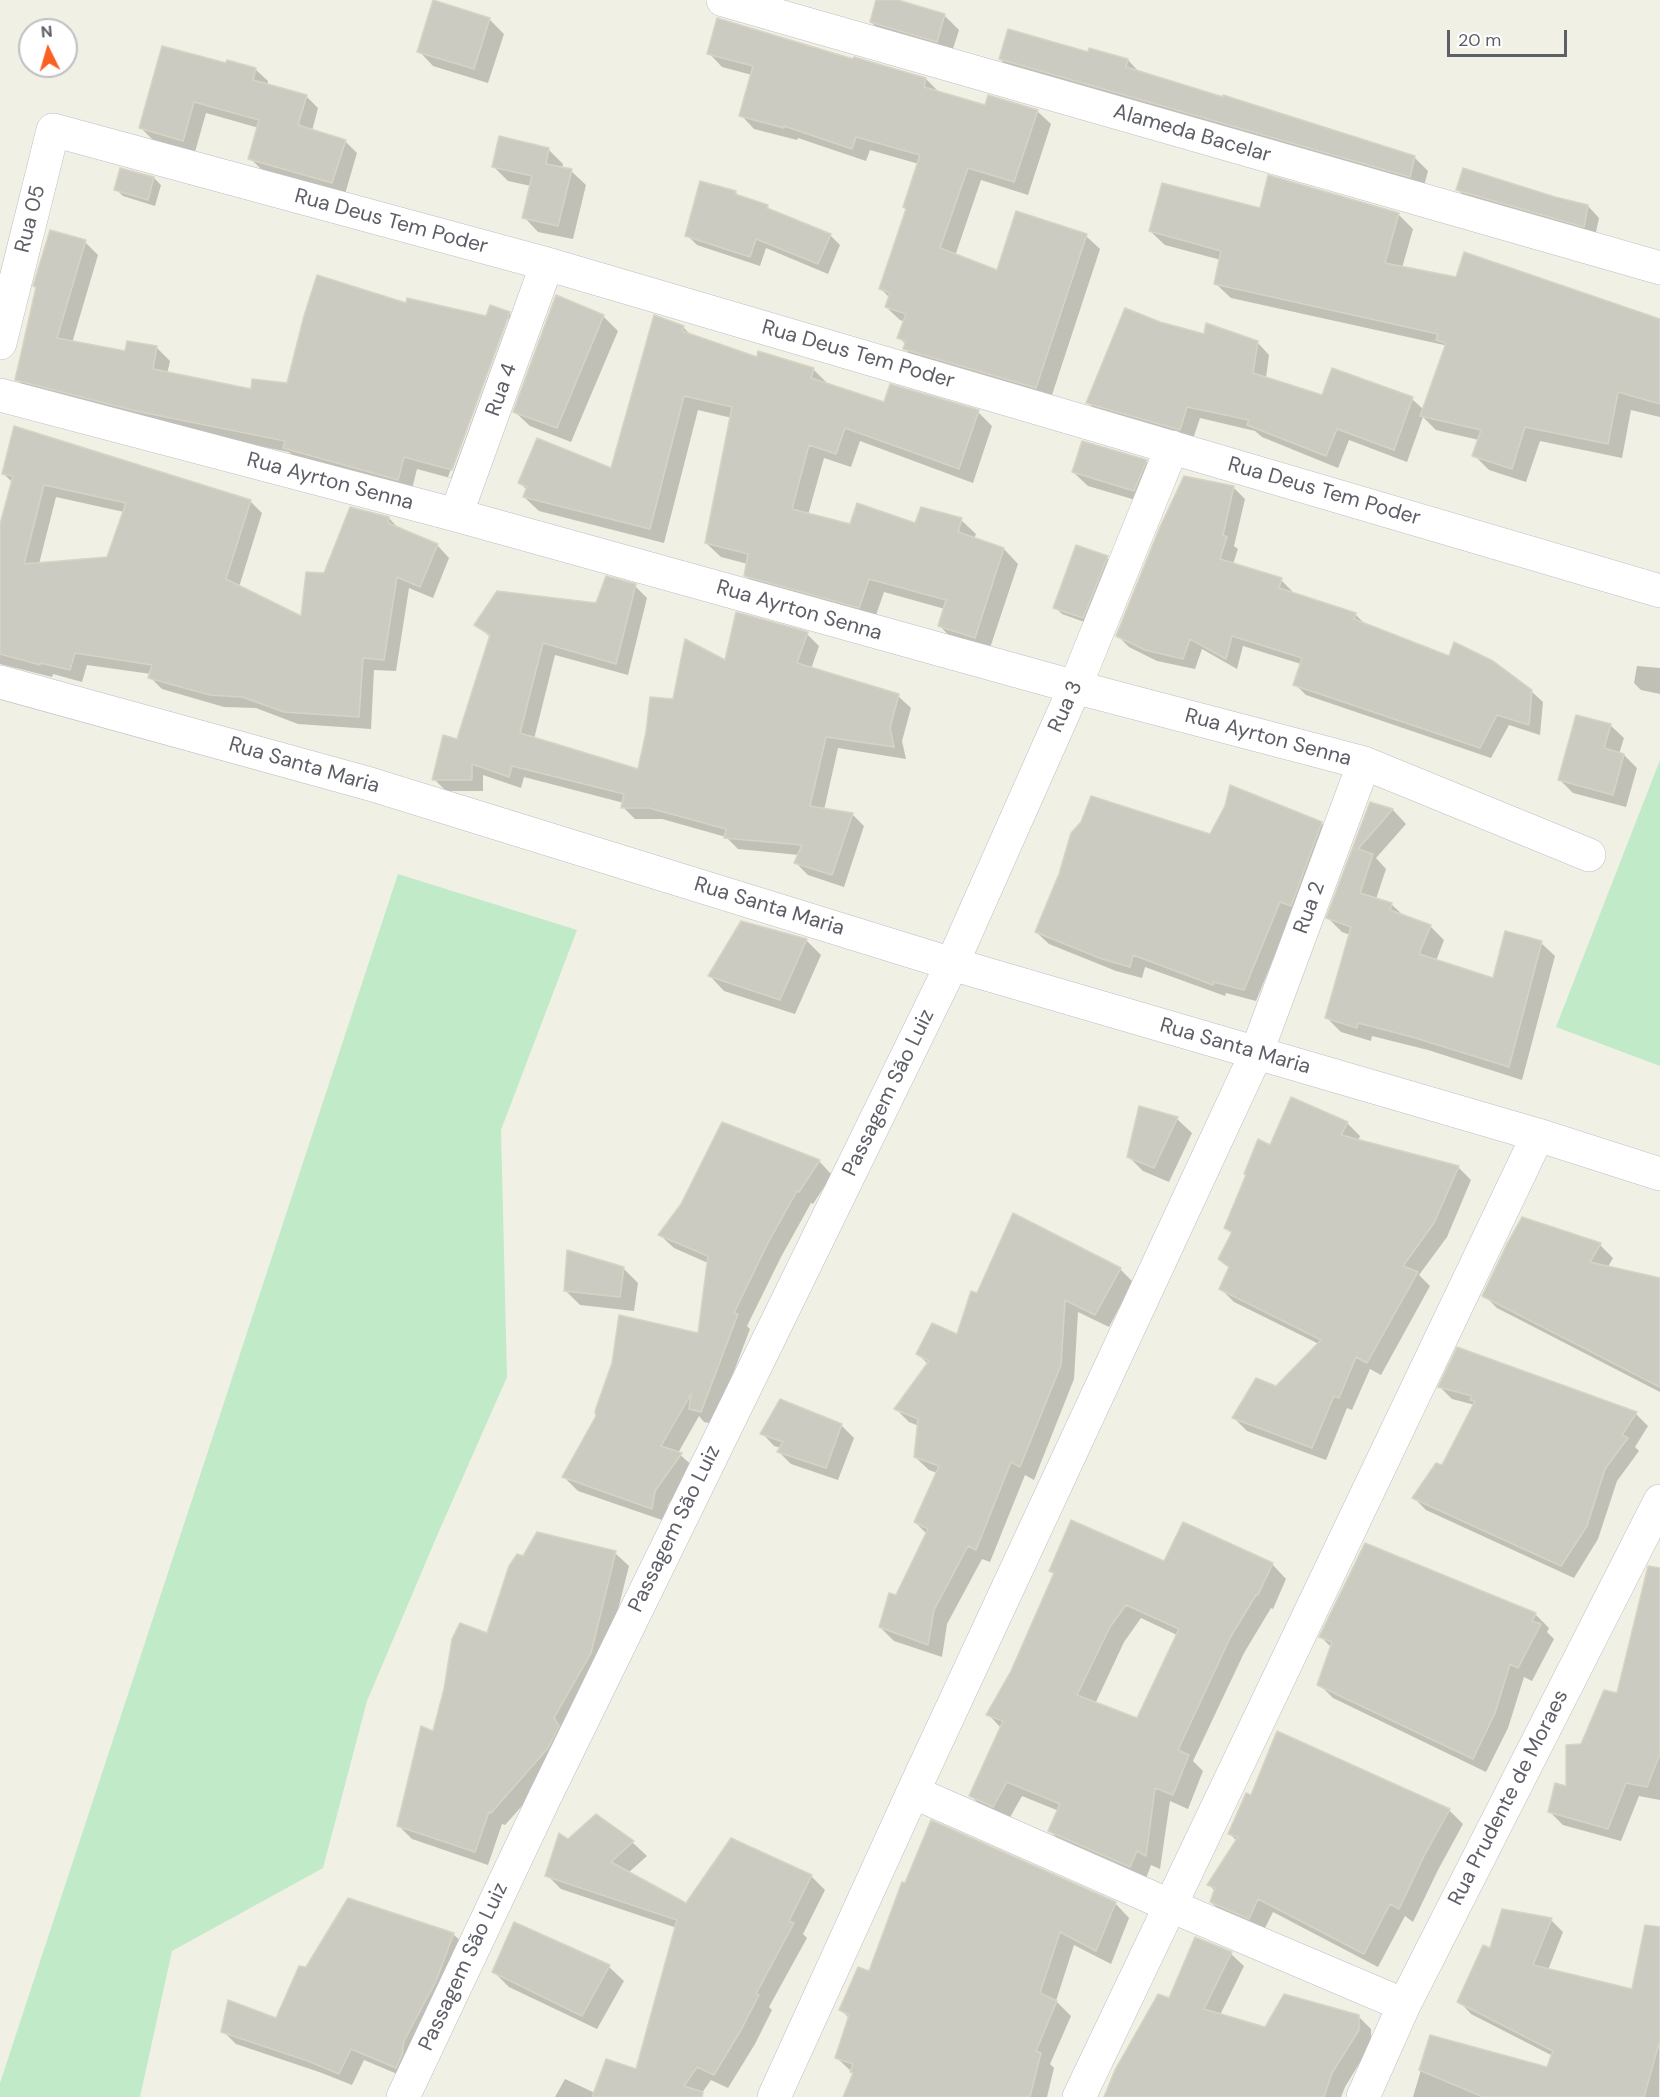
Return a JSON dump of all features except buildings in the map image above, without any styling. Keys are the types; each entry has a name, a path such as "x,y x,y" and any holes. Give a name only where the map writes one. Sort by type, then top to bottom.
{"street":[{"name":"Alameda Bacelar","path":"723,0 1660,268"},
{"name":"Rua Deus Tem Poder","path":"53,130 548,264 1660,591"},
{"name":"Rua 05","path":"0,343 53,130"},
{"name":"Rua 4","path":"456,515 548,264"},
{"name":"Rua Ayrton Senna","path":"0,395 456,515 1075,687 1364,763 1589,855"},
{"name":"Rua 3","path":"952,964 1075,687 1172,447"},
{"name":"Rua Santa Maria","path":"0,682 370,784 952,964 1538,1135 1660,1174"},
{"name":"Rua 2","path":"774,2097 912,1792 1256,1054 1364,763"},
{"name":"Passagem São Luiz","path":"403,2097 543,1801 952,964"},
{"path":"1079,2097 1538,1135"},
{"name":"Rua Prudente de Moraes","path":"1363,2097 1404,2005 1660,1501"},
{"path":"912,1792 1404,2005"}],"green space":[{"path":"1660,760 1660,1066 1556,1027"},
{"path":"398,874 577,930 501,1130 507,1377 367,1701 323,1868 172,1951 140,2097 0,2097 0,2083"}]}
